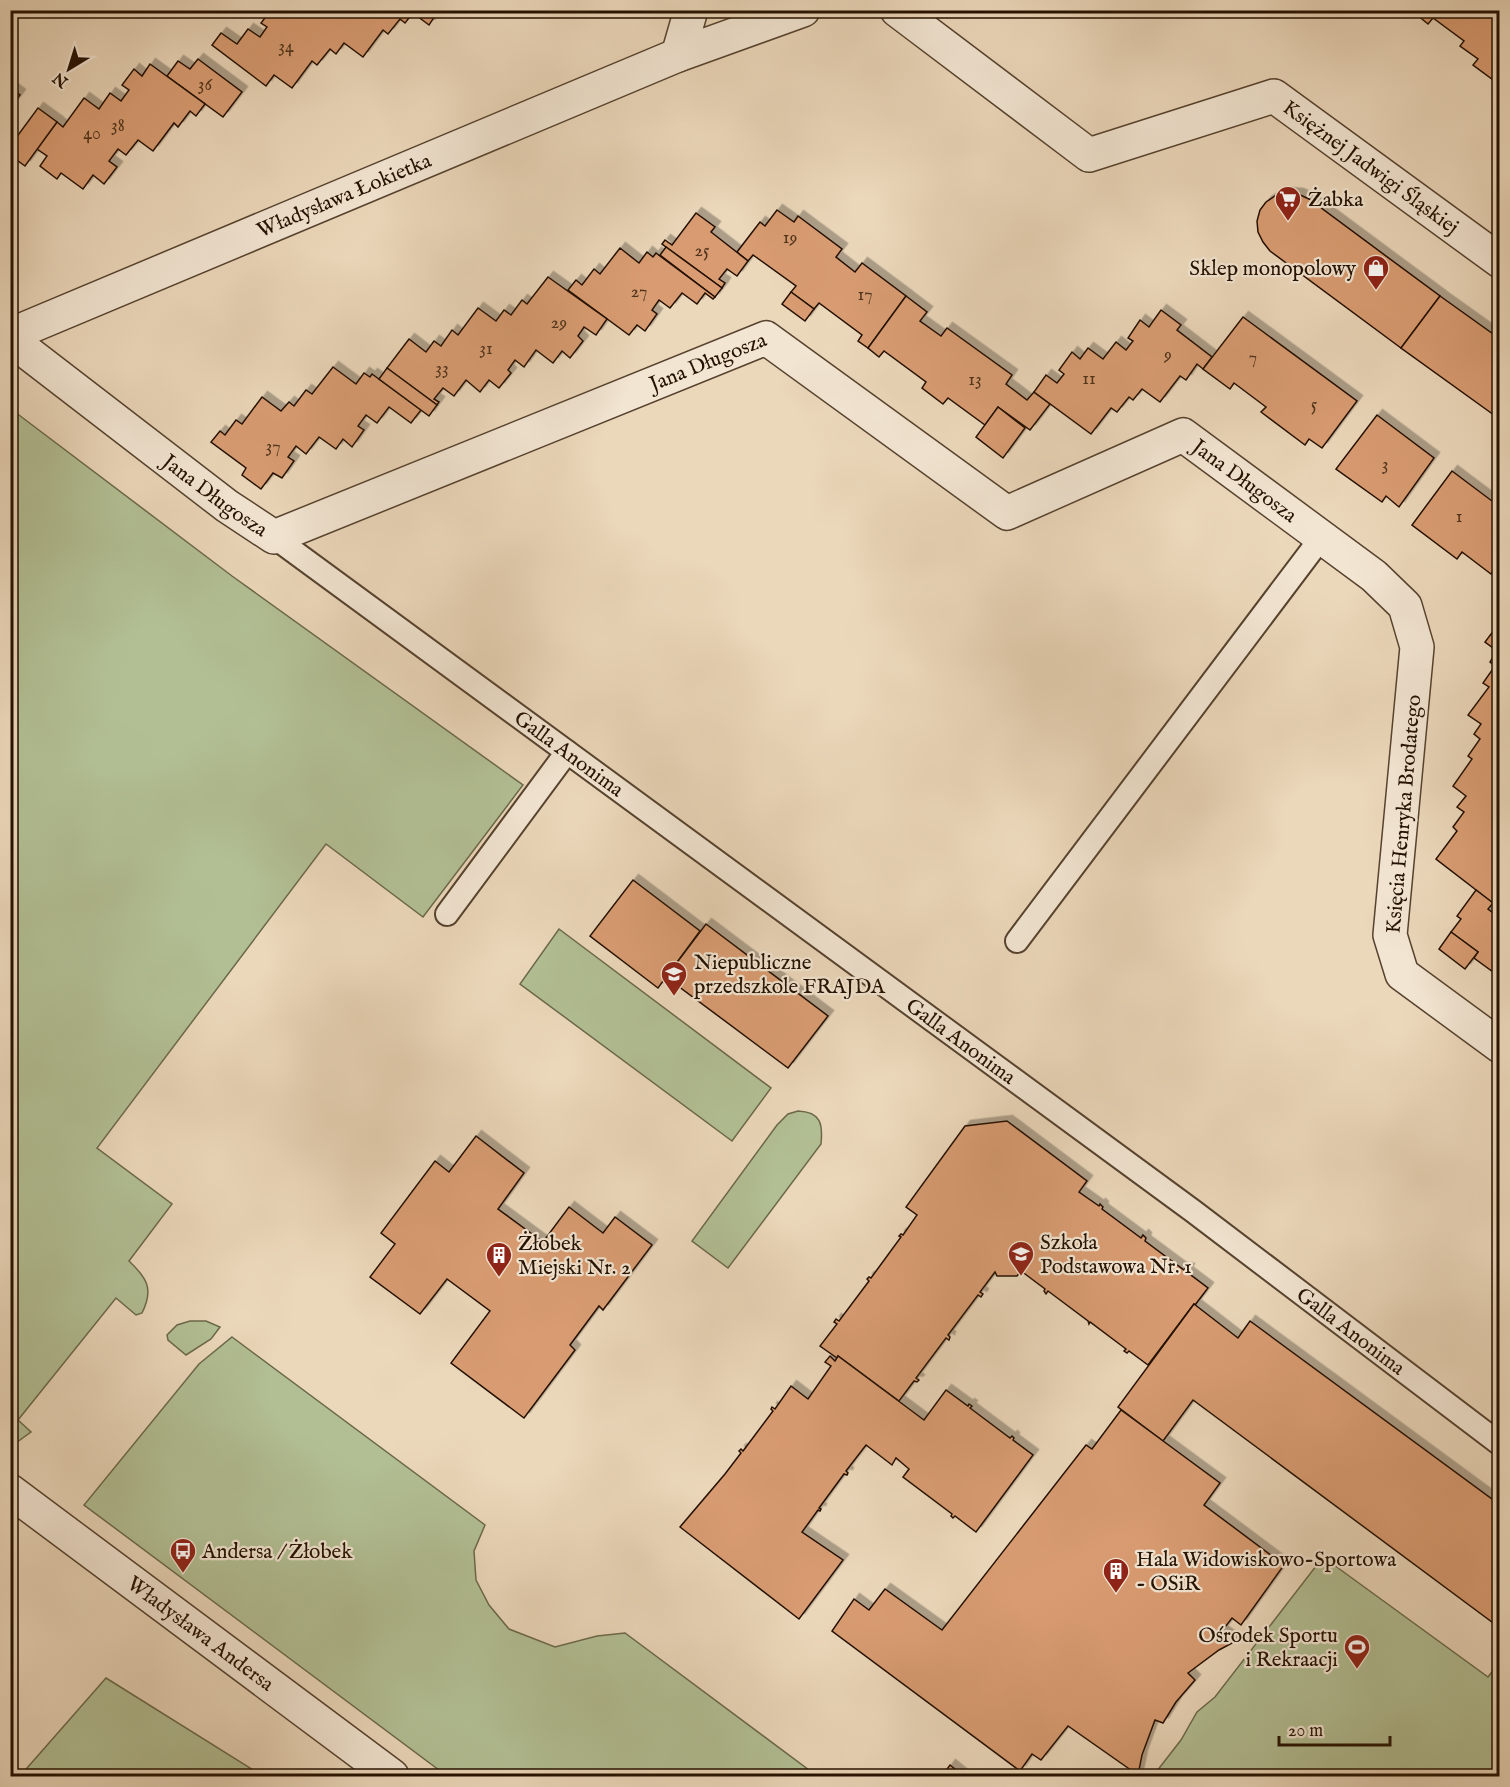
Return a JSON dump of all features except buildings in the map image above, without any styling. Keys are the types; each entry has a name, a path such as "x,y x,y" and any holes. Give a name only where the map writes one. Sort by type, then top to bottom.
{"street":[{"path":"678,55 691,10"},
{"name":"Władysława Łokietka","path":"10,337 678,55 803,10"},
{"name":"Księżnej Jadwigi Śląskiej","path":"897,10 1089,155 1274,96 1500,261"},
{"name":"Jana Długosza","path":"10,337 227,506 274,537 766,338 1007,513 1182,435 1374,576 1405,606"},
{"name":"Księcia Henryka Brodatego","path":"1405,606 1417,647 1390,935 1402,974 1500,1046"},
{"name":"Władysława Andersa","path":"10,1491 392,1776"}],"lane":[{"name":"Galla Anonima","path":"274,537 1184,1204 1500,1444"},
{"path":"1017,941 1322,538"},
{"path":"447,914 567,752"}],"green space":[{"path":"11,409 232,576 523,785 423,917 326,844 97,1148 172,1204 129,1261 147,1284 146,1305 142,1313 136,1315 116,1298 18,1420 31,1432 13,1445 10,1445"},
{"path":"559,929 771,1088 732,1141 520,984"},
{"path":"798,1111 812,1114 819,1120 821,1144 728,1268 692,1241 777,1125 788,1114"},
{"path":"190,1321 206,1321 220,1327 211,1339 186,1355 168,1340 167,1335 177,1325"},
{"path":"232,1337 485,1525 474,1551 476,1580 489,1605 509,1629 555,1647 597,1636 625,1633 817,1776 447,1776 84,1505 199,1364"},
{"name":"Ośrodek Sportu i Rekraacji","path":"1323,1557 1488,1677 1499,1663 1499,1776 1153,1776 1181,1740 1197,1712 1215,1697"},
{"path":"106,1678 255,1771 262,1776 20,1776"}],"place":[{"name":"Żabka","path":"1288,222"},
{"name":"Sklep monopolowy","path":"1376,291"},
{"name":"Niepubliczne przedszkole FRAJDA","path":"674,997"},
{"name":"Szkoła Podstawowa Nr. 1","path":"1021,1277"},
{"name":"Żłobek Miejski Nr. 2","path":"499,1278"},
{"name":"Andersa / Żłobek","path":"183,1574"},
{"name":"Hala Widowiskowo-Sportowa - OSiR","path":"1116,1594"},
{"name":"Ośrodek Sportu i Rekraacji","path":"1357,1670"}]}
